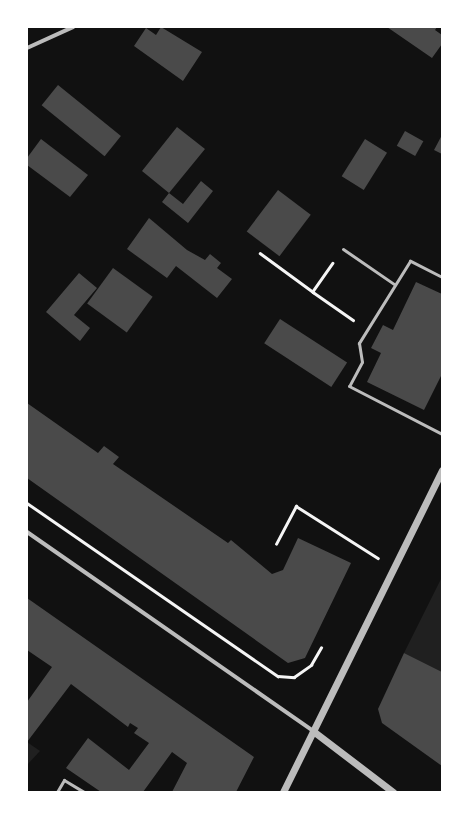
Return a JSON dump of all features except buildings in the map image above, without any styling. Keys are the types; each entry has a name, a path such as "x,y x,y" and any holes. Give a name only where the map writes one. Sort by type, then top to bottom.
{"street":[{"path":"27,48 73,27"},
{"path":"283,792 442,470"},
{"path":"27,532 313,732 393,792"}],"lane":[{"path":"343,249 394,284"},
{"path":"442,277 410,261 394,284 359,343 362,362 349,386 442,434"},
{"path":"57,792 64,780 84,792"}],"path":[{"path":"313,292 343,249"},
{"path":"260,253 366,330"},
{"path":"27,503 278,676 294,677 311,665 321,648"},
{"path":"276,544 296,506 394,568"}],"shaded area":[{"path":"442,577 442,672 404,653"},
{"path":"27,742 40,751 27,765"}]}
